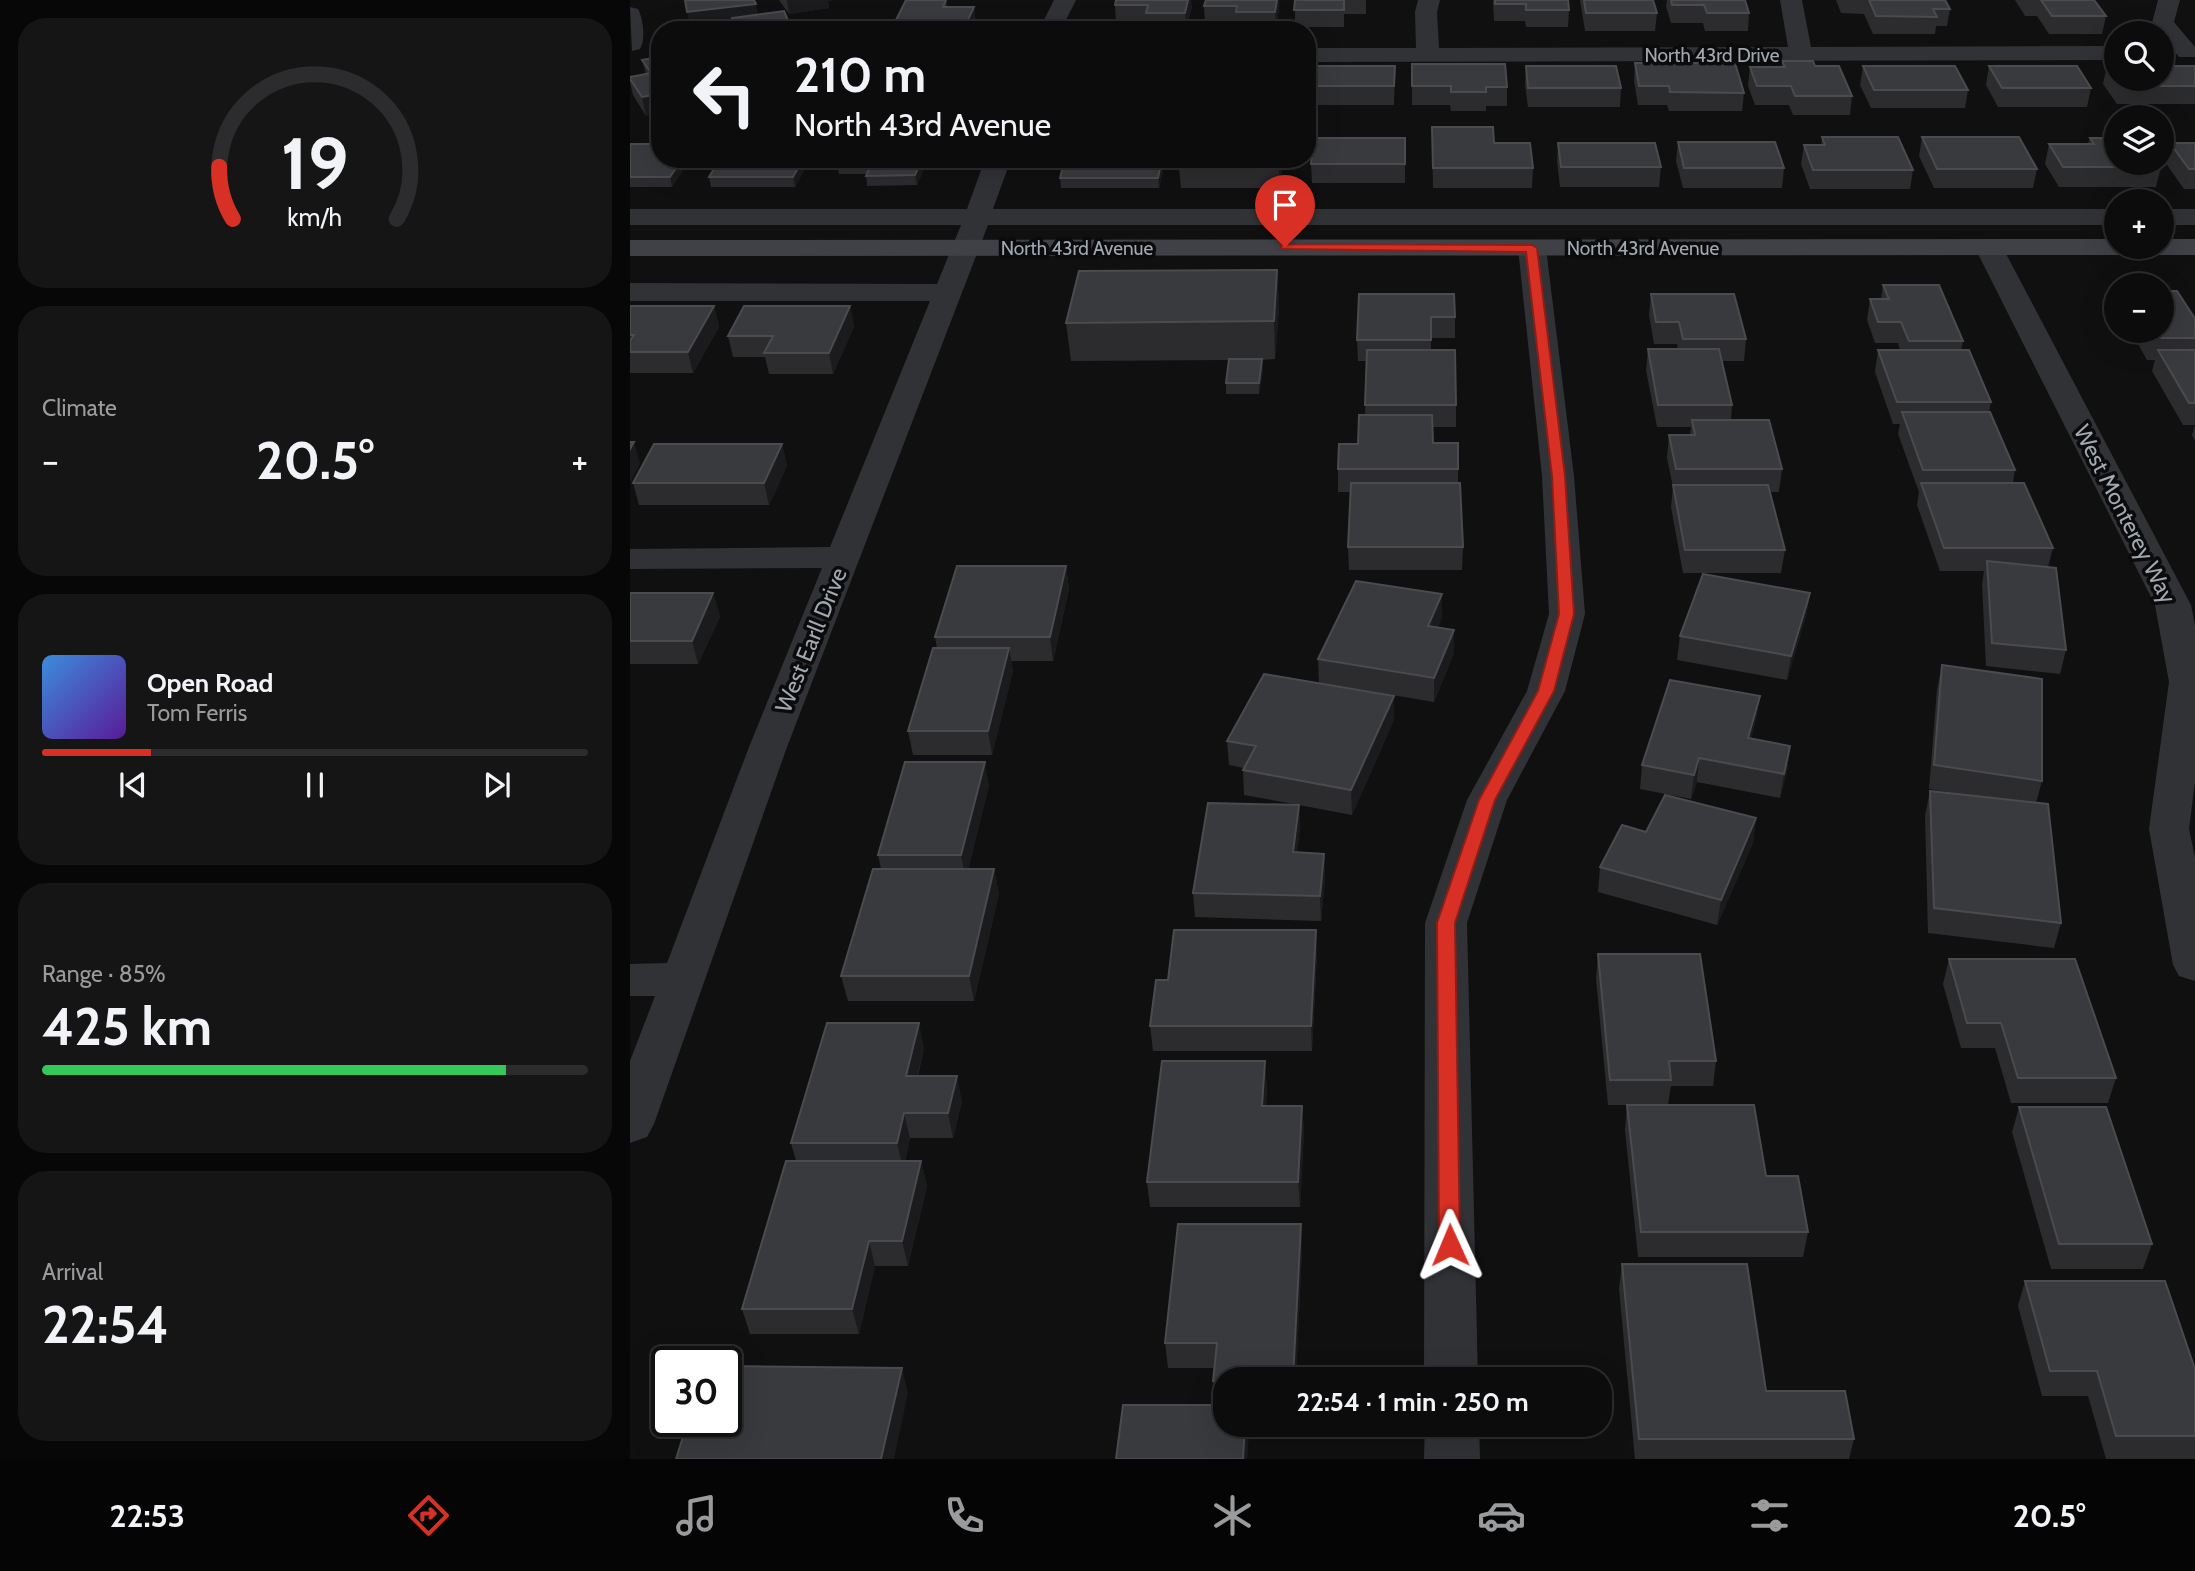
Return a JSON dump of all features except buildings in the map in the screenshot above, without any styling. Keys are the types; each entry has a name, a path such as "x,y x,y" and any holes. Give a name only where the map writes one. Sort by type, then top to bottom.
{"main road":[{"name":"North 43rd Avenue","path":"630,248 971,233 1532,248 2195,247"}],"street":[{"path":"1054,21 1065,0"},
{"path":"1428,54 1426,12 1430,0"},
{"path":"1791,0 1801,55"},
{"path":"2164,21 2169,0"},
{"path":"630,14 632,44"},
{"path":"2174,36 2187,52 2174,52"},
{"name":"North 43rd Drive","path":"1316,55 2104,53"},
{"name":"West Earll Drive","path":"630,1124 768,747 995,168"},
{"name":"North 43rd Avenue","path":"630,217 971,233 2104,217"},
{"path":"2174,217 2195,217"},
{"path":"1451,1367 1446,923 1487,800 1546,691 1567,614 1558,476 1532,248"},
{"name":"West Monterey Way","path":"1989,248 2173,605 2188,682 2169,829 2195,965"},
{"path":"630,292 948,293"},
{"path":"630,559 844,557"},
{"path":"630,980 683,979"},
{"path":"1452,1437 1452,1459"}],"route":[{"path":"1285,247 1532,248 1558,476 1567,614 1546,691 1487,800 1446,923 1450,1245"}]}
